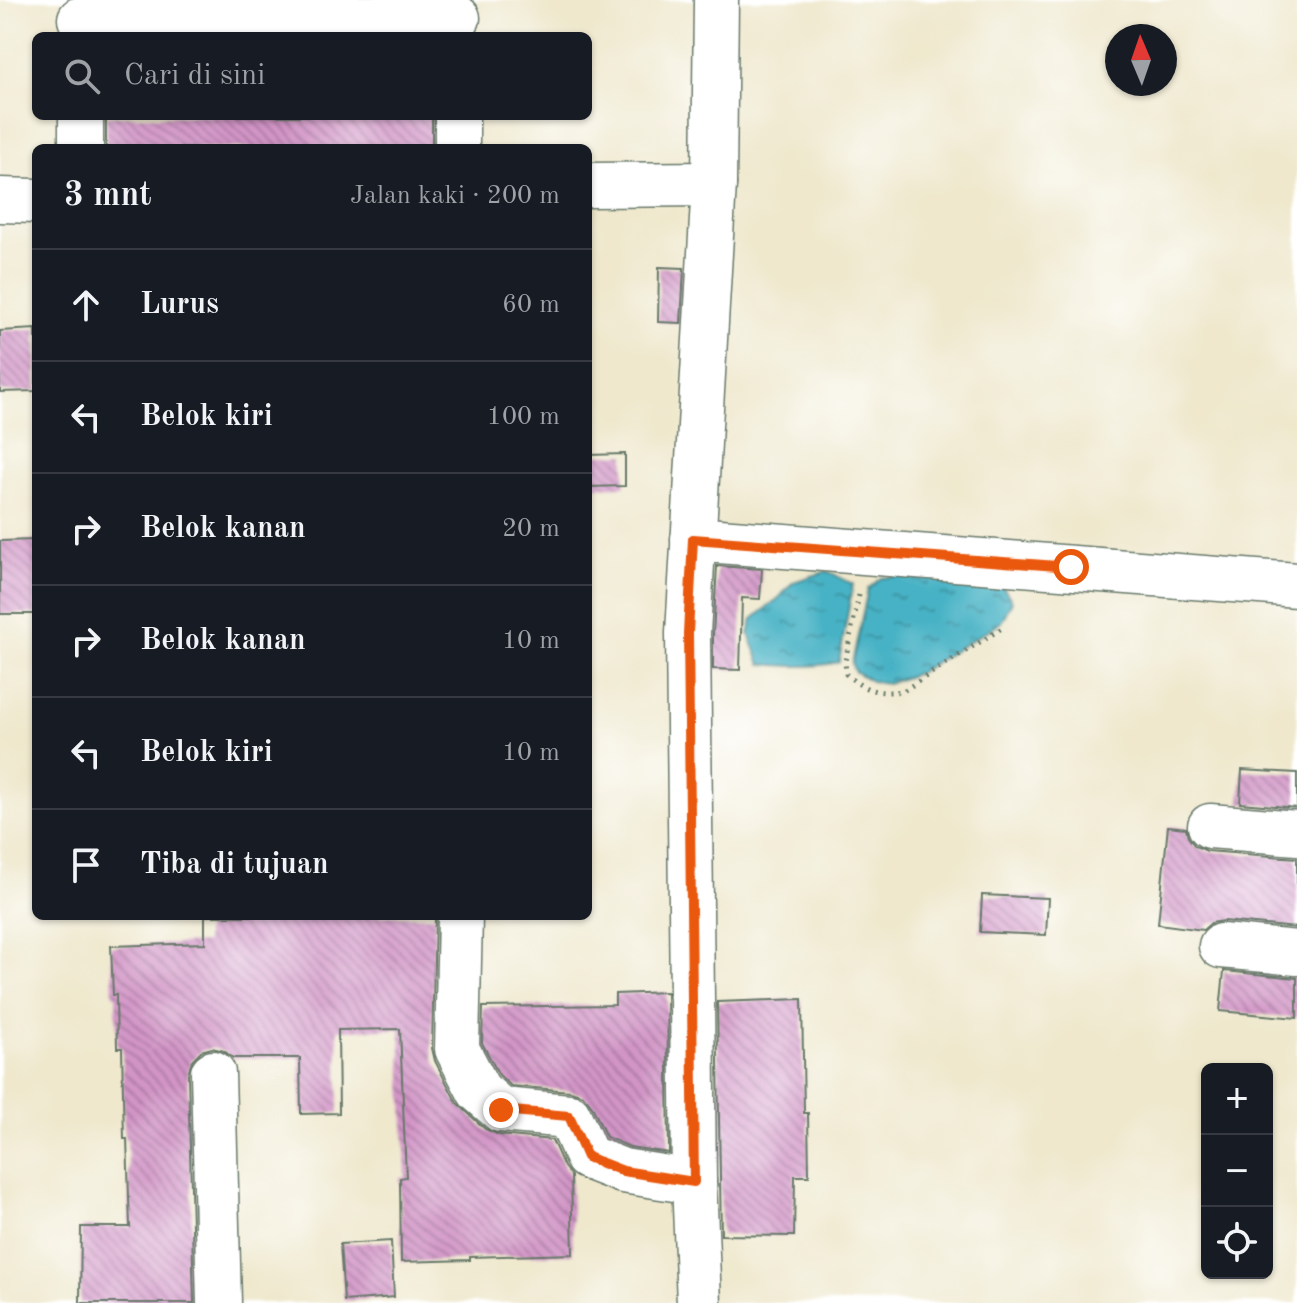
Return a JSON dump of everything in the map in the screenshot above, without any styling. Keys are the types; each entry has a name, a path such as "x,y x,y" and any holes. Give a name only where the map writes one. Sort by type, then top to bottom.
{"street":[{"path":"699,1303 694,1182 688,633 714,184 716,0"},
{"path":"81,18 458,18"},
{"path":"81,120 81,144"},
{"path":"457,120 457,144"},
{"path":"592,185 714,184"},
{"path":"0,200 32,201"},
{"path":"693,539 1297,585"},
{"path":"1210,826 1297,833"},
{"path":"460,920 457,1049 479,1091 501,1110 569,1116 587,1157 623,1171 694,1182"},
{"path":"1221,946 1297,953"},
{"path":"213,1073 219,1303"}],"path":[{"path":"869,551 845,661 846,674 869,690 885,693 903,691 1005,626"}],"water":[{"path":"950,570 993,572 1012,601 1001,622 916,674 888,683 871,681 854,671 852,663 868,589 881,578"},
{"path":"827,571 853,584 839,662 810,666 761,664 749,634 753,619 793,582"}],"building":[{"path":"106,120 432,120 432,144 106,144"},
{"path":"659,267 684,268 681,323 658,322"},
{"path":"32,329 32,391 0,392 0,331"},
{"path":"625,454 625,486 592,487 592,455"},
{"path":"32,540 32,614 0,614 0,541"},
{"path":"717,566 762,569 760,599 742,598 740,670 713,669"},
{"path":"1242,770 1297,773 1297,808 1240,803"},
{"path":"1168,826 1186,828 1195,846 1207,851 1297,858 1297,928 1223,921 1211,923 1203,930 1158,924"},
{"path":"982,895 1048,898 1046,935 980,932"},
{"path":"205,920 435,920 432,1048 435,1061 457,1103 485,1129 499,1135 552,1140 571,1176 573,1254 401,1262 400,1178 406,1177 400,1029 338,1030 339,1113 301,1114 300,1058 233,1058 224,1051 212,1048 201,1051 192,1060 188,1074 194,1303 80,1303 81,1227 130,1227 122,1048 117,1048 111,946 205,943"},
{"path":"1224,971 1297,978 1297,1018 1220,1011"},
{"path":"667,992 669,1153 630,1147 606,1137 592,1106 583,1095 571,1091 511,1086 499,1075 482,1043 483,1007 615,1005 615,994"},
{"path":"802,999 804,1113 808,1113 809,1176 795,1176 794,1236 721,1235 717,1002"},
{"path":"391,1241 394,1297 344,1301 340,1244"}],"route":[{"path":"501,1110 569,1116 587,1157 623,1171 694,1182 688,633 693,539 1071,567"}]}
